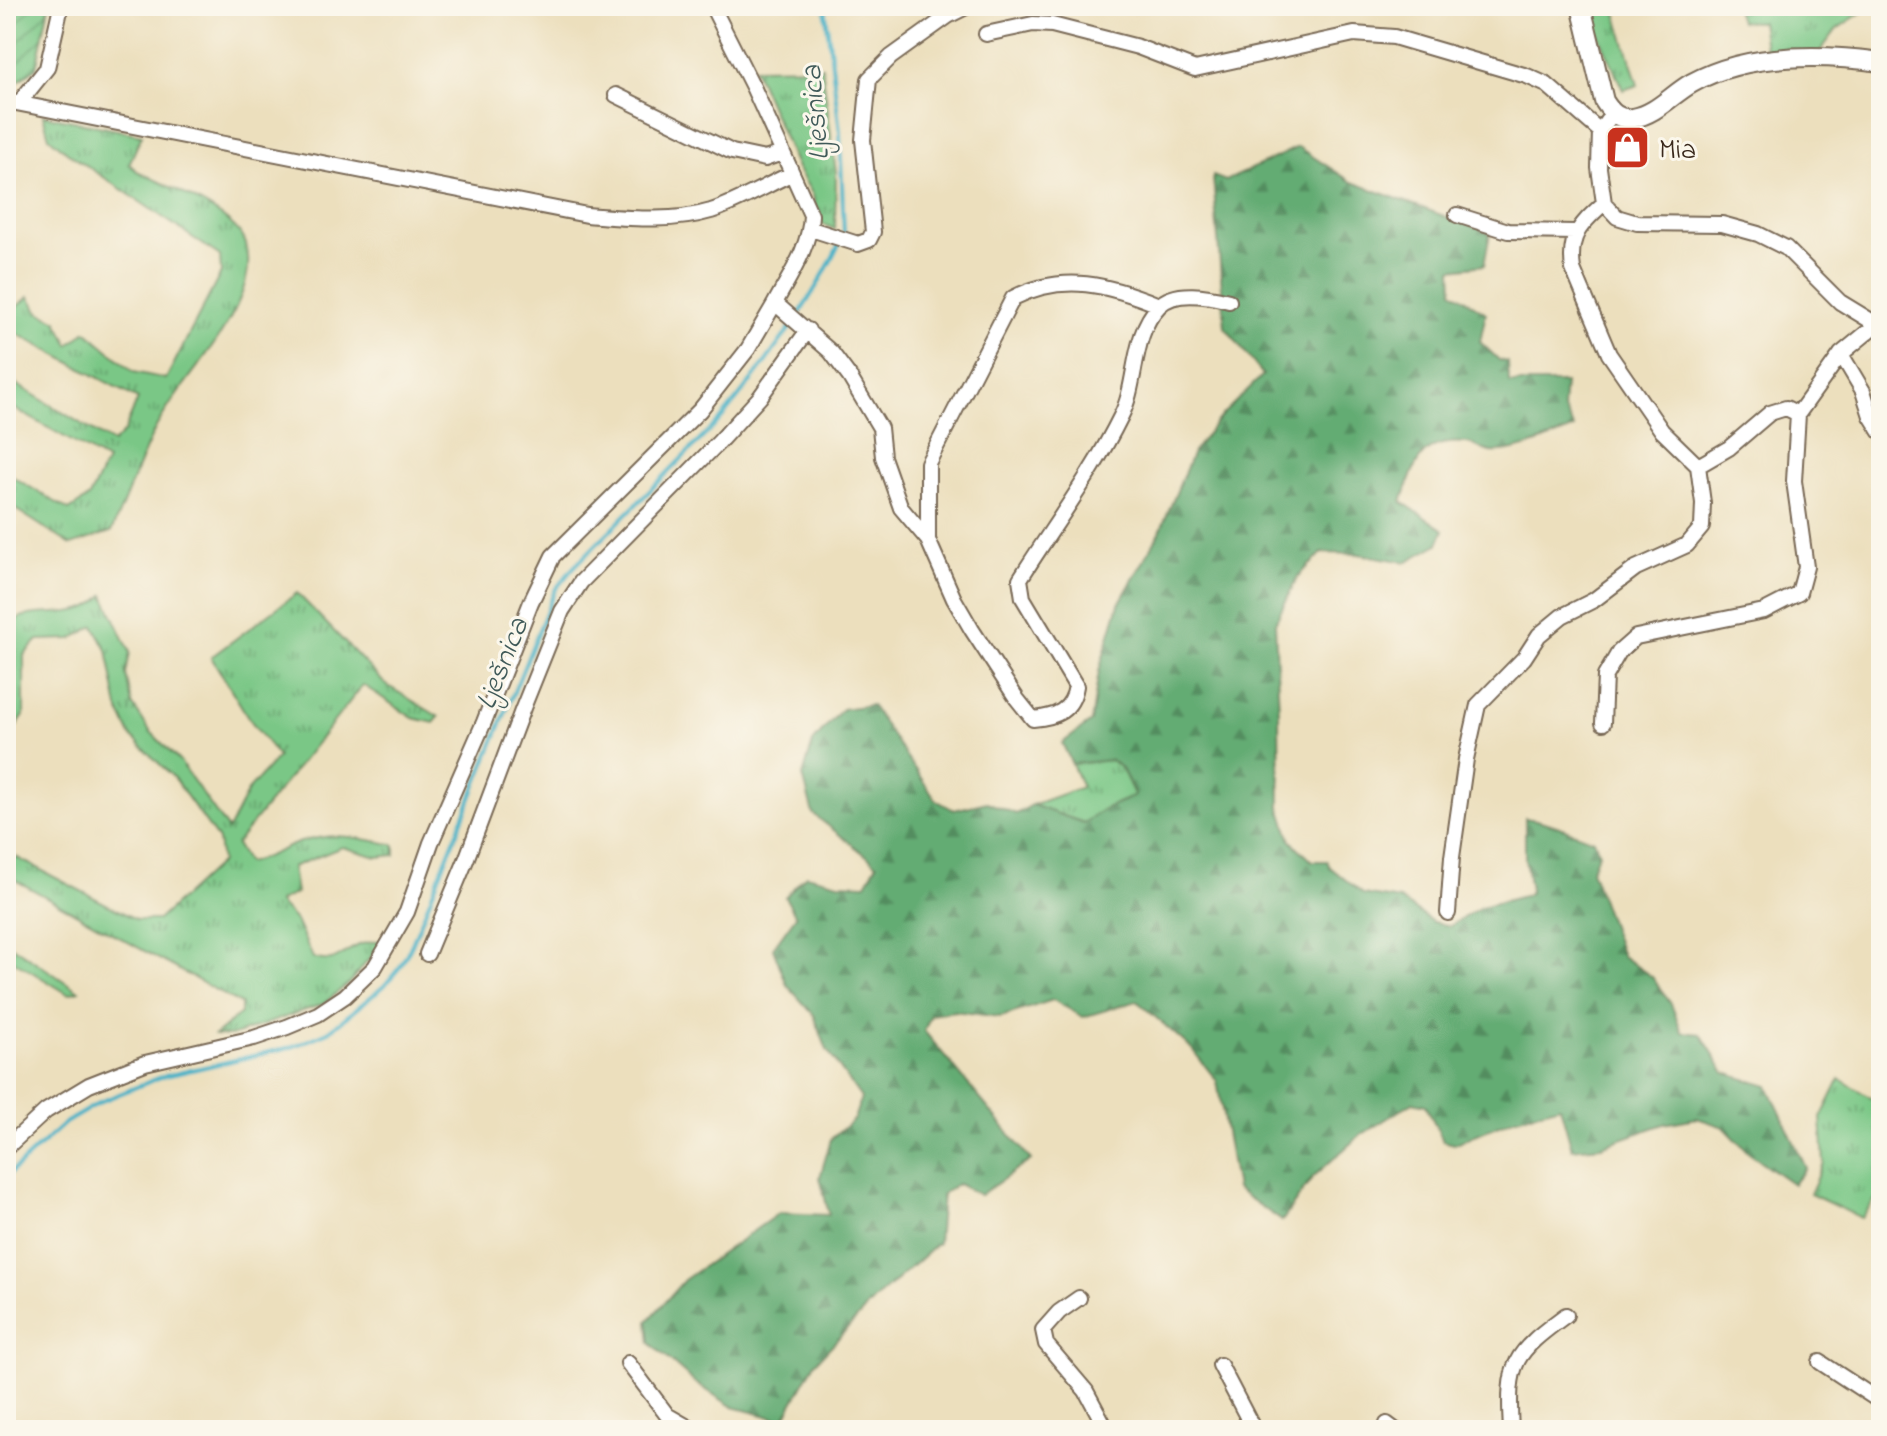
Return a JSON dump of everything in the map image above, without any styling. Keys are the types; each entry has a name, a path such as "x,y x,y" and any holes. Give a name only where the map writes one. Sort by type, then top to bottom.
{"street":[{"path":"13,102 47,68 61,6"},
{"path":"6,1148 46,1111 89,1085 145,1063 254,1038 318,1014 345,996 375,967 407,912 431,843 553,556 700,410 780,308 811,229 811,215 804,195 791,174 754,89 712,6"},
{"path":"811,229 858,244 869,240 873,232 863,140 869,79 891,57 948,16 968,6"},
{"path":"1581,6 1604,101 1612,114 1633,118 1653,111 1691,83 1747,61 1846,57 1881,62"},
{"path":"986,34 1033,24 1052,25 1138,47 1195,69 1354,34 1394,37 1527,76 1547,85 1600,131"},
{"path":"616,95 732,152 765,159 782,153"},
{"path":"13,102 587,215 662,219 688,216 713,210 791,174"},
{"path":"1603,723 1605,676 1619,652 1636,637 1764,611 1799,593 1806,567 1804,534 1794,481 1798,414 1841,354 1878,326 1840,302 1786,248 1758,234 1722,224 1637,223 1617,217 1604,203 1599,168 1600,131 1612,114"},
{"path":"1448,913 1466,759 1478,705 1524,658 1539,635 1562,616 1594,600 1636,568 1687,545 1702,527 1703,503 1698,466 1662,431 1609,354 1573,269 1571,256 1575,232 1604,203"},
{"path":"1457,215 1508,231 1575,232"},
{"path":"928,540 928,463 1013,298 1032,288 1067,282 1121,290 1159,305"},
{"path":"780,308 831,352 865,402 880,428 883,457 901,508 928,540 954,599 1033,719 1052,717 1063,710 1074,699 1076,686 1023,598 1020,579 1123,413 1139,347 1159,305 1177,298 1202,295 1229,301"},
{"path":"427,954 562,611 581,582 760,397 806,328"},
{"path":"1841,354 1863,391 1871,416 1881,432"},
{"path":"1698,466 1729,448 1770,413 1786,408 1798,414"},
{"path":"1079,1298 1059,1312 1043,1330 1046,1344 1086,1391 1107,1430"},
{"path":"1511,1430 1509,1406 1515,1363 1530,1342 1566,1315"},
{"path":"1820,1362 1881,1402"},
{"path":"628,1363 667,1415 693,1430"},
{"path":"1220,1365 1254,1430"}],"green space":[{"path":"6,6 49,6 36,68 6,90"},
{"path":"1586,6 1614,6 1638,85 1623,90"},
{"path":"1735,6 1871,6 1837,29 1815,58 1766,54 1761,22 1740,21"},
{"path":"822,67 836,173 835,229 822,224 817,215 813,195 797,168 754,68"},
{"path":"43,115 142,135 129,164 215,211 229,222 246,244 248,268 231,316 154,431 111,532 71,545 6,503 6,473 69,510 89,497 107,461 6,404 6,378 113,443 124,432 138,399 6,328 7,314 29,297 39,312 57,321 69,345 86,331 134,372 166,379 221,273 220,256 68,153 49,137"},
{"path":"1298,147 1352,182 1490,233 1484,265 1452,269 1453,291 1486,313 1480,342 1499,360 1508,362 1509,383 1565,383 1563,408 1574,428 1510,451 1491,452 1470,444 1438,445 1421,457 1402,502 1444,530 1438,544 1406,562 1358,554 1322,553 1298,576 1275,623 1280,807 1291,841 1312,861 1327,861 1363,894 1400,900 1433,922 1450,926 1481,907 1528,895 1525,818 1594,840 1599,853 1591,870 1622,956 1652,977 1671,1004 1682,1032 1701,1034 1725,1073 1768,1086 1806,1168 1793,1184 1749,1153 1724,1127 1697,1118 1664,1124 1601,1146 1572,1149 1560,1106 1513,1119 1454,1144 1443,1141 1426,1105 1413,1102 1358,1137 1313,1177 1282,1221 1236,1189 1217,1081 1191,1048 1137,1001 1083,1017 1053,1000 1001,1017 954,1011 931,1015 924,1031 1031,1160 980,1195 958,1184 942,1194 938,1243 873,1301 815,1363 783,1420 733,1407 694,1382 650,1343 648,1321 684,1280 779,1213 829,1215 820,1177 831,1139 854,1119 861,1098 827,1050 814,1015 787,985 773,948 796,916 785,897 806,875 839,883 866,884 877,864 813,814 803,776 813,742 842,709 871,705 936,800 954,810 987,802 1016,814 1032,805 1084,823 1106,808 1135,796 1122,769 1111,760 1072,764 1062,743 1091,722 1099,671 1119,604 1160,532 1193,452 1222,415 1263,375 1225,327 1213,176 1226,181"},
{"path":"297,593 385,684 439,717 434,723 413,718 363,685 236,844 247,863 301,842 326,837 348,837 395,845 395,855 377,857 342,847 292,867 296,893 278,902 296,921 313,958 333,960 360,945 385,940 349,983 323,1004 231,1036 215,1035 241,1013 241,1004 6,875 6,852 137,920 158,920 221,862 218,840 173,777 131,736 118,708 107,650 94,626 72,639 38,640 24,655 24,716 6,741 6,624 24,616 77,611 96,603 104,595 130,652 126,674 132,704 150,731 180,762 228,830 249,789 278,757 248,717 211,657"},
{"path":"1111,760 1122,769 1135,796 1106,808 1084,823 1032,805 1082,787 1072,764"},
{"path":"6,942 79,991 68,994 6,956"},
{"path":"1840,1079 1881,1104 1881,1192 1861,1218 1810,1194 1824,1163 1821,1118"}],"waterway":[{"name":"Lješnica","path":"825,6 840,132 844,234"},
{"name":"Lješnica","path":"6,1177 65,1123 102,1101 161,1077 292,1047 328,1032 384,986 400,967 412,944 555,590 573,568 719,421 769,358 801,311 840,242"}],"place":[{"name":"Mia","path":"1628,148"}]}
